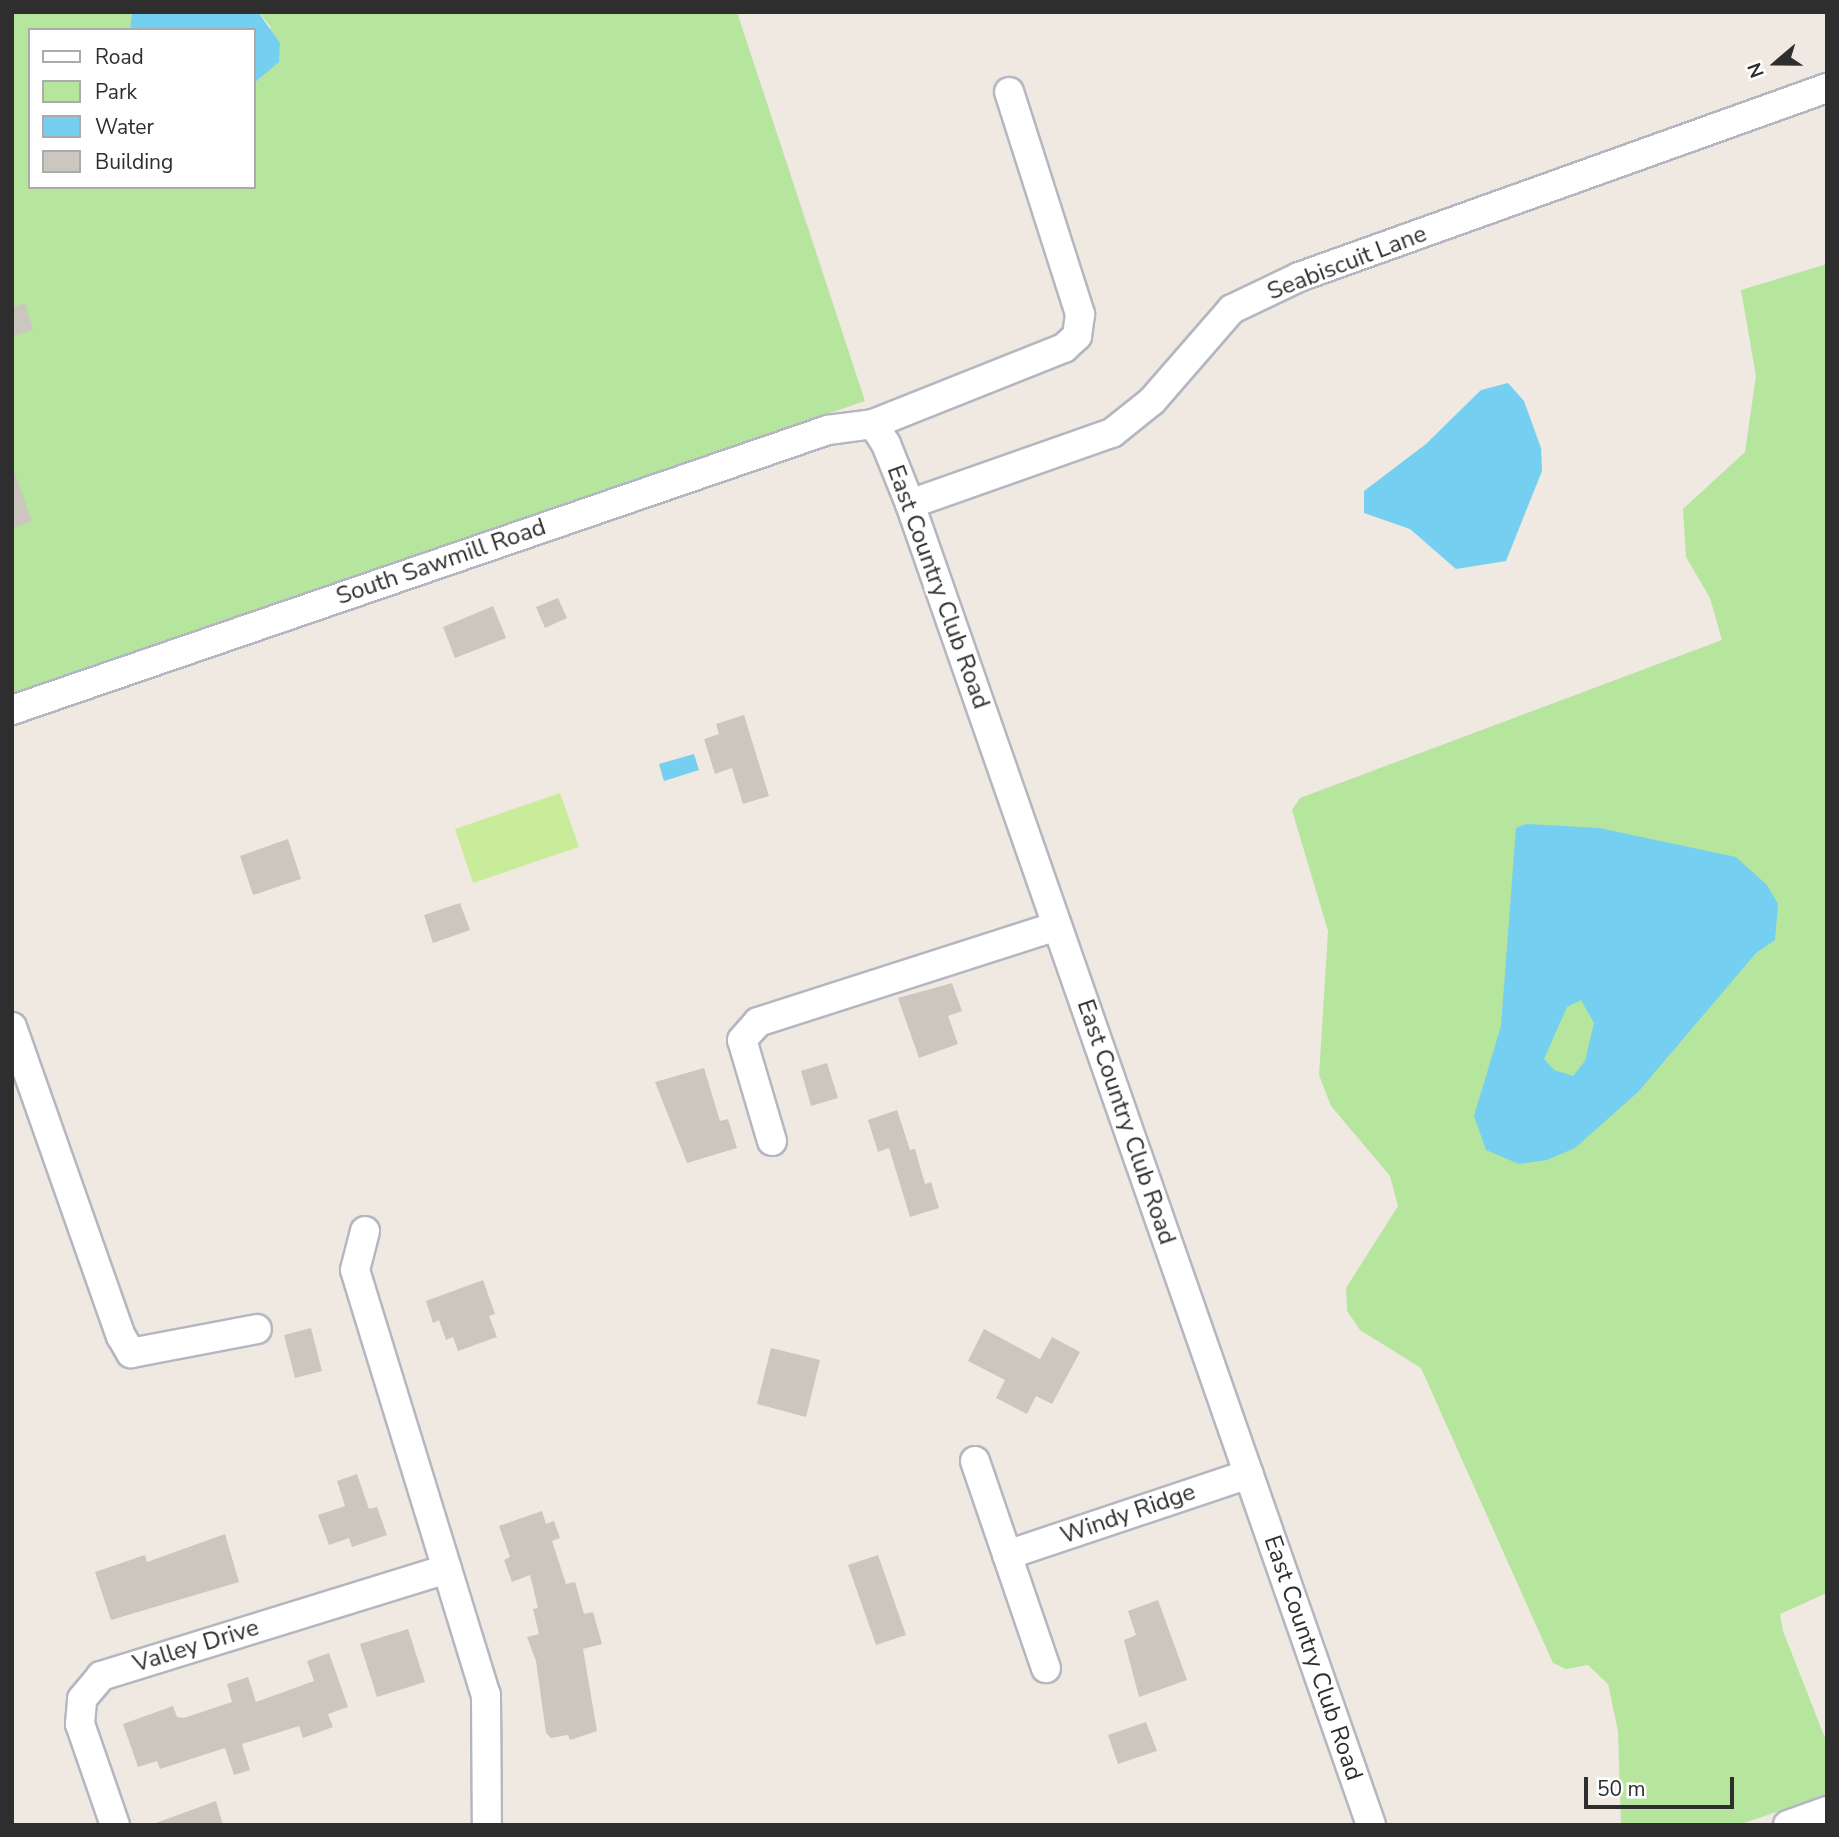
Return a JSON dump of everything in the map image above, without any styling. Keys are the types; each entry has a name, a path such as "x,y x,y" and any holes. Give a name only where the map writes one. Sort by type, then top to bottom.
{"street":[{"name":"Seabiscuit Lane","path":"910,504 1112,433 1152,401 1232,309 1299,277 1827,88"},
{"name":"South Sawmill Road","path":"12,710 828,430 873,424 1036,360 1077,336 1080,314 1009,92"},
{"name":"East Country Club Road","path":"873,424 886,444 910,504 1371,1825"},
{"path":"772,1141 742,1040 758,1022 1057,926"},
{"path":"12,1027 112,1312 131,1353 257,1329"},
{"path":"12,1067 56,1197"},
{"path":"365,1231 355,1270 486,1695 487,1825"},
{"path":"975,1461 1046,1668"},
{"name":"Windy Ridge","path":"1007,1555 1249,1474"},
{"name":"Valley Drive","path":"115,1825 80,1724 82,1699 101,1676 447,1569"},
{"path":"1787,1825 1827,1811"}],"green space":[{"path":"12,12 132,12 130,28 28,28 28,189 256,189 256,76 271,27 258,12 737,12 865,401 12,696"},
{"path":"1827,264 1827,1593 1780,1614 1783,1631 1827,1743 1827,1795 1738,1825 1621,1825 1618,1731 1608,1684 1588,1665 1566,1669 1553,1663 1421,1368 1360,1330 1347,1311 1346,1288 1398,1206 1390,1176 1331,1106 1319,1075 1328,931 1292,810 1300,798 1722,640 1710,598 1686,557 1683,509 1745,452 1756,376 1741,290"},
{"path":"560,793 579,847 473,883 455,829"}],"water":[{"path":"132,12 258,12 280,43 279,62 256,81 256,28 130,28"},
{"path":"1508,383 1524,401 1541,448 1542,471 1506,561 1456,569 1410,529 1364,513 1364,491 1426,444 1481,390"},
{"path":"694,754 699,770 664,781 659,764"},
{"path":"1527,824 1599,828 1736,857 1767,885 1778,904 1775,940 1756,953 1638,1092 1575,1148 1547,1160 1519,1164 1486,1150 1474,1116 1501,1026 1516,828","holes":["1581,1000 1594,1023 1585,1061 1573,1076 1554,1070 1544,1059 1567,1007"]}],"building":[{"path":"25,303 33,330 12,336 12,307"},
{"path":"14,471 32,521 12,528 12,472"},
{"path":"558,598 567,618 545,628 536,607"},
{"path":"493,606 506,638 455,658 443,627"},
{"path":"744,715 769,796 743,804 732,768 715,774 704,739 719,734 716,724"},
{"path":"288,839 301,879 253,895 240,856"},
{"path":"460,903 470,930 433,943 424,915"},
{"path":"952,983 962,1011 948,1016 958,1044 919,1058 898,998"},
{"path":"827,1063 838,1098 811,1106 801,1071"},
{"path":"704,1068 720,1121 728,1119 737,1148 687,1163 655,1082"},
{"path":"897,1110 910,1150 915,1149 925,1184 931,1182 939,1208 910,1217 889,1148 878,1152 868,1120"},
{"path":"483,1280 495,1314 489,1316 497,1337 458,1351 453,1337 446,1340 439,1320 433,1323 426,1301"},
{"path":"311,1328 322,1371 295,1378 284,1335"},
{"path":"984,1329 1040,1359 1052,1337 1080,1352 1052,1404 1036,1396 1027,1414 996,1398 1005,1380 968,1361"},
{"path":"771,1348 820,1360 806,1417 757,1404"},
{"path":"357,1474 369,1509 377,1507 387,1535 352,1547 349,1538 329,1545 318,1515 345,1506 337,1481"},
{"path":"542,1511 546,1524 554,1521 560,1538 552,1541 566,1584 575,1582 584,1614 593,1612 602,1644 583,1649 597,1731 570,1740 568,1735 551,1738 546,1733 536,1661 527,1637 539,1634 533,1609 538,1608 530,1575 512,1582 504,1560 510,1557 499,1526"},
{"path":"225,1534 239,1582 111,1620 95,1572 145,1555 147,1562"},
{"path":"878,1555 906,1635 876,1645 848,1565"},
{"path":"1158,1600 1187,1680 1139,1697 1124,1640 1136,1635 1128,1611"},
{"path":"408,1629 425,1682 377,1697 360,1644"},
{"path":"329,1653 348,1707 328,1714 333,1727 303,1738 299,1726 242,1744 250,1770 234,1775 225,1748 160,1769 157,1761 138,1767 123,1724 173,1706 177,1717 184,1718 232,1702 227,1684 248,1677 256,1702 314,1681 307,1661"},
{"path":"1146,1722 1157,1751 1118,1764 1108,1735"},
{"path":"216,1801 223,1825 156,1823"}]}
